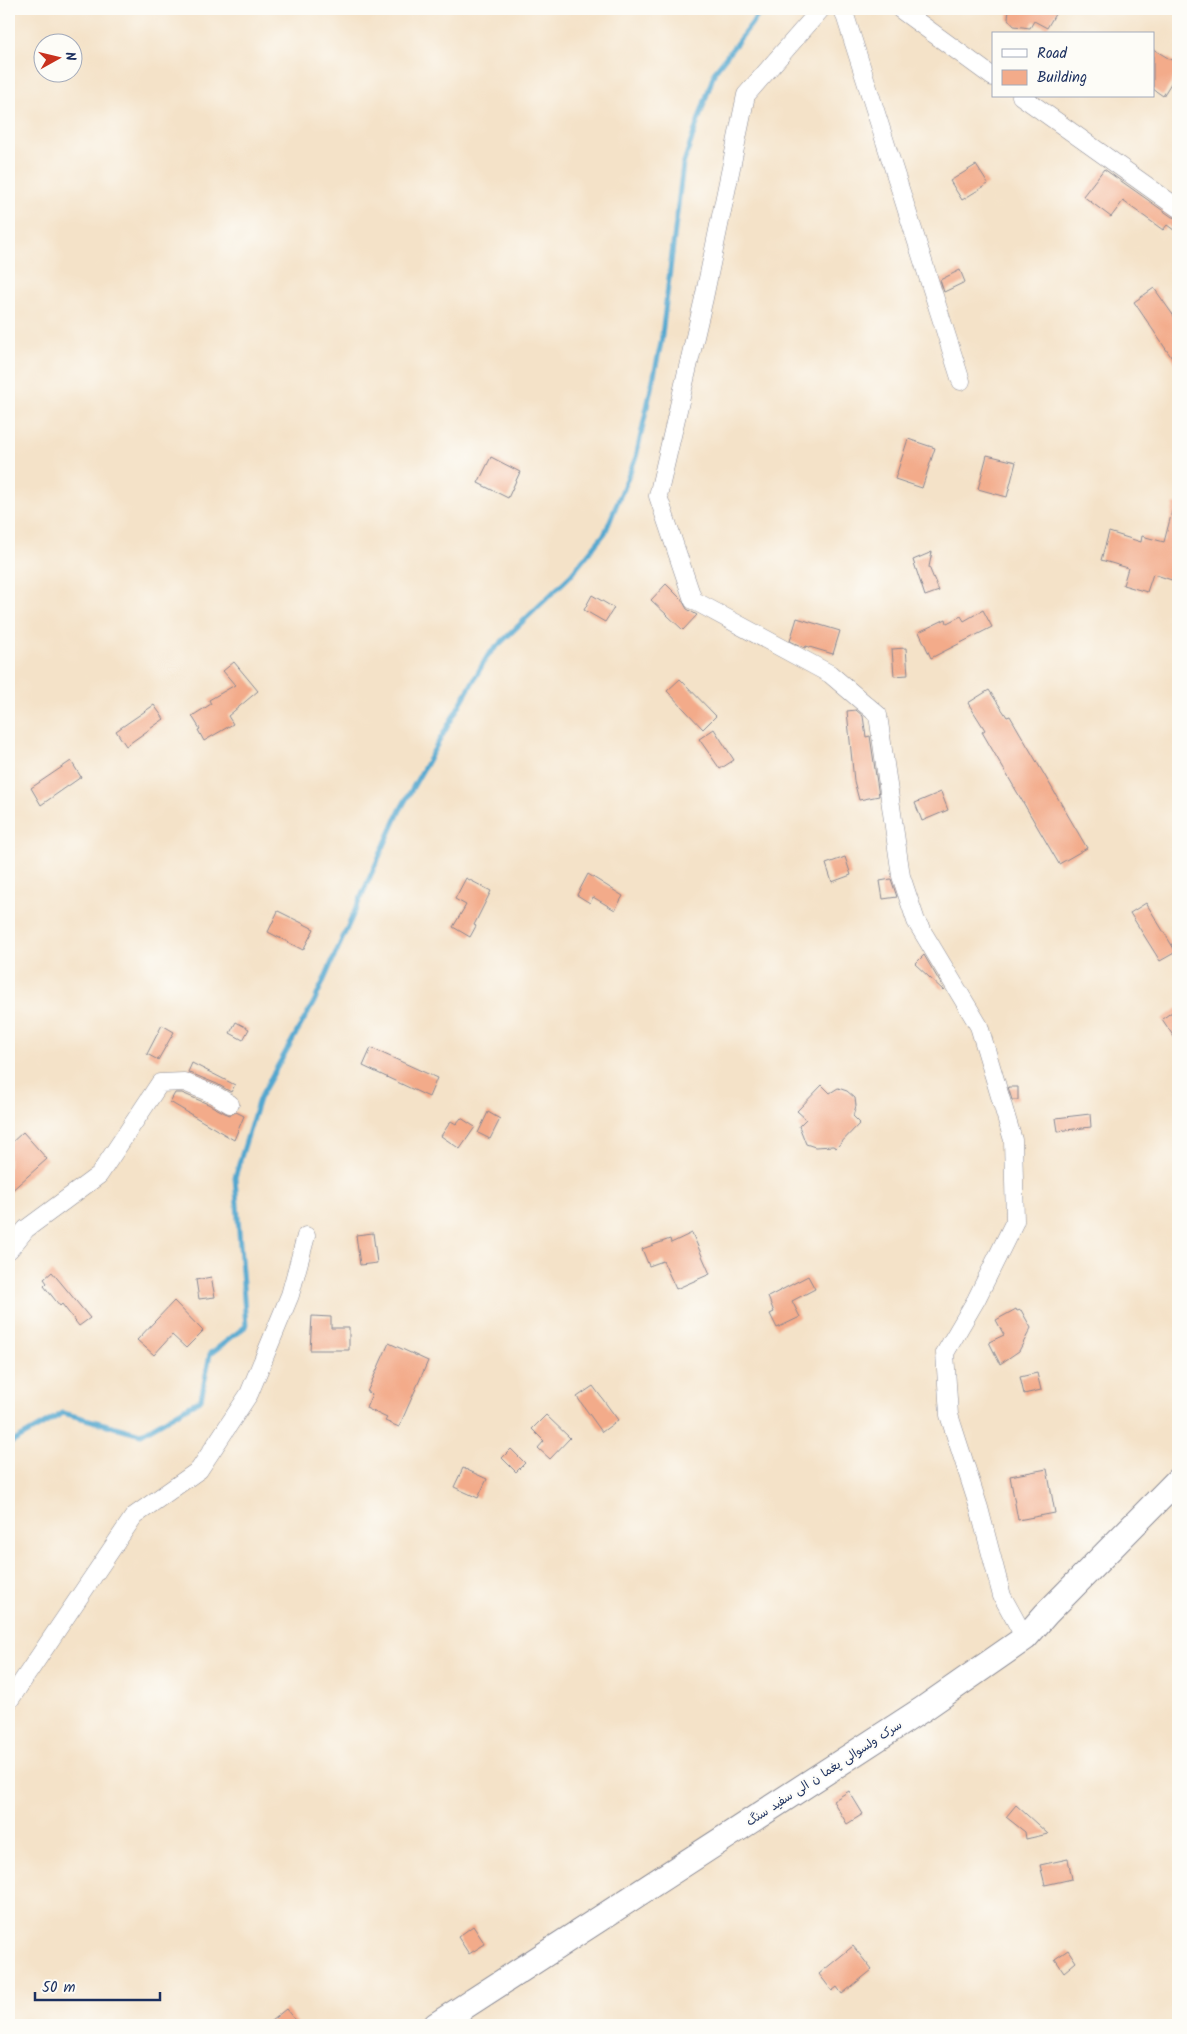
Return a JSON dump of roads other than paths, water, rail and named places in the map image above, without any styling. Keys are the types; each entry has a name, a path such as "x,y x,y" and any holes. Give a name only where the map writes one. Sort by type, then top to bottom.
{"main road":[{"name":"سرک ولسوالی پغما ن الی سفید سنگ","path":"436,2025 923,1709 1025,1638 1046,1614 1178,1480"}],"street":[{"path":"821,9 746,95 704,298 658,496 693,600 830,674 878,715 901,876 916,921 979,1026 1013,1140 1015,1221 976,1300 945,1353 949,1415 979,1508 1002,1596 1025,1638"},
{"path":"843,9 961,382"},
{"path":"900,9 992,76"},
{"path":"1024,98 1178,208"},
{"path":"9,1250 26,1229 99,1175 160,1082 184,1082 213,1094 230,1104"},
{"path":"9,1701 134,1516 199,1470 249,1394 290,1295 306,1236"}],"waterway":[{"path":"9,1444 63,1413 141,1434 201,1399 210,1354 246,1326 235,1177 259,1099 314,1002 400,810 488,655 571,575 605,533 636,457 661,343 683,165 715,71 763,9"}]}
